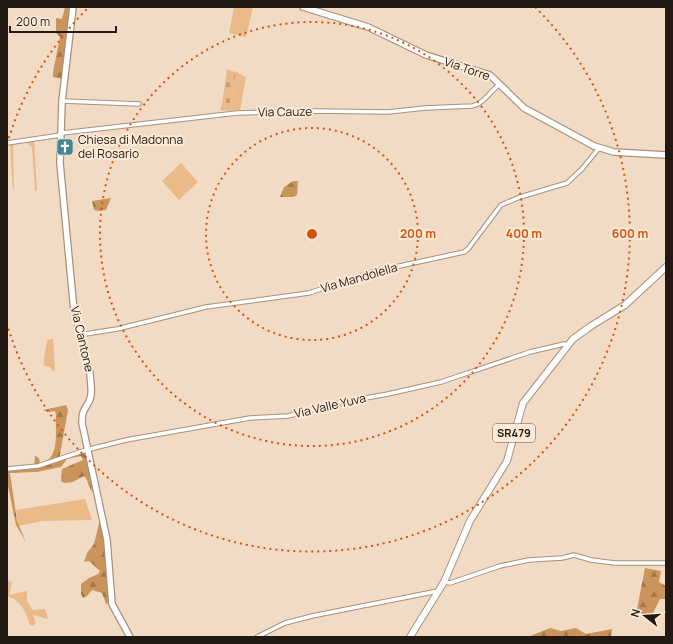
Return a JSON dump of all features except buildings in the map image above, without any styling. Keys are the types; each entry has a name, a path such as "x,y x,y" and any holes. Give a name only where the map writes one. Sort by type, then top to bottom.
{"main road":[{"name":"Via Cantone","path":"73,7 62,101 60,163 74,311 90,373 91,383 90,398 83,408 82,418 86,450 100,500 107,540 112,604 130,637"},
{"name":"Via Torre","path":"303,7 368,27 426,55 490,75 524,108 599,148 624,153 666,155"},
{"name":"SR479","path":"410,637 444,582 470,521 506,461 523,403 569,344 584,331 625,305 666,267"}],"street":[{"name":"Via Cauze","path":"7,143 62,134 237,113 316,111 388,112 425,108 472,106 479,104 491,90 500,84"},
{"path":"62,101 139,104"},
{"name":"Via Mandolella","path":"79,334 118,329 206,308 309,293 372,272 464,252 486,222 504,203 567,183 582,169 599,148"},
{"name":"Via Valle Yuva","path":"7,469 38,466 86,450 126,440 250,418 288,416 344,402 441,382 530,352 569,344"},
{"path":"444,582 450,583 500,566 529,560 562,558 574,555 591,560 615,563 666,563"},
{"path":"257,637 285,623 312,616 438,591"}],"green space":[{"path":"65,7 71,7 62,79 53,77 53,72 60,37 56,33 56,18 62,19"},
{"path":"234,7 253,7 246,37 229,33"},
{"path":"227,70 236,72 230,111 221,110"},
{"path":"236,72 246,77 240,110 230,111"},
{"path":"34,140 37,190 35,191 32,147 25,142 13,145 13,192 10,144"},
{"path":"181,163 198,182 179,200 162,181"},
{"path":"293,181 298,181 297,195 293,197 280,197 284,187"},
{"path":"111,198 106,210 94,210 92,201"},
{"path":"53,339 55,369 53,372 50,367 44,366 44,357 47,340"},
{"path":"66,405 68,410 59,460 85,452 97,493 92,491 84,476 73,482 64,483 61,481 62,469 83,460 81,456 67,459 61,467 37,472 10,473 17,521 26,542 16,525 7,481 7,471 34,467 35,456 39,458 40,463 48,460 52,455 56,442 56,415 55,411 48,412 43,410"},
{"path":"85,499 92,520 43,521 18,526 16,510"},
{"path":"100,519 105,541 111,602 106,604 102,593 92,590 83,598 81,594 81,584 98,574 100,571 89,561 84,562 87,553 94,544"},
{"path":"645,568 661,571 659,582 666,586 666,599 660,599 652,615 636,614"},
{"path":"7,575 8,581 12,582 9,595 27,591 27,601 33,610 45,609 48,619 33,615 36,623 33,626 30,625 25,612 16,600 7,596"},
{"path":"550,628 561,631 576,628 586,634 612,629 611,637 528,637"}],"place":[{"name":"Chiesa di Madonna del Rosario","path":"65,147"}]}
